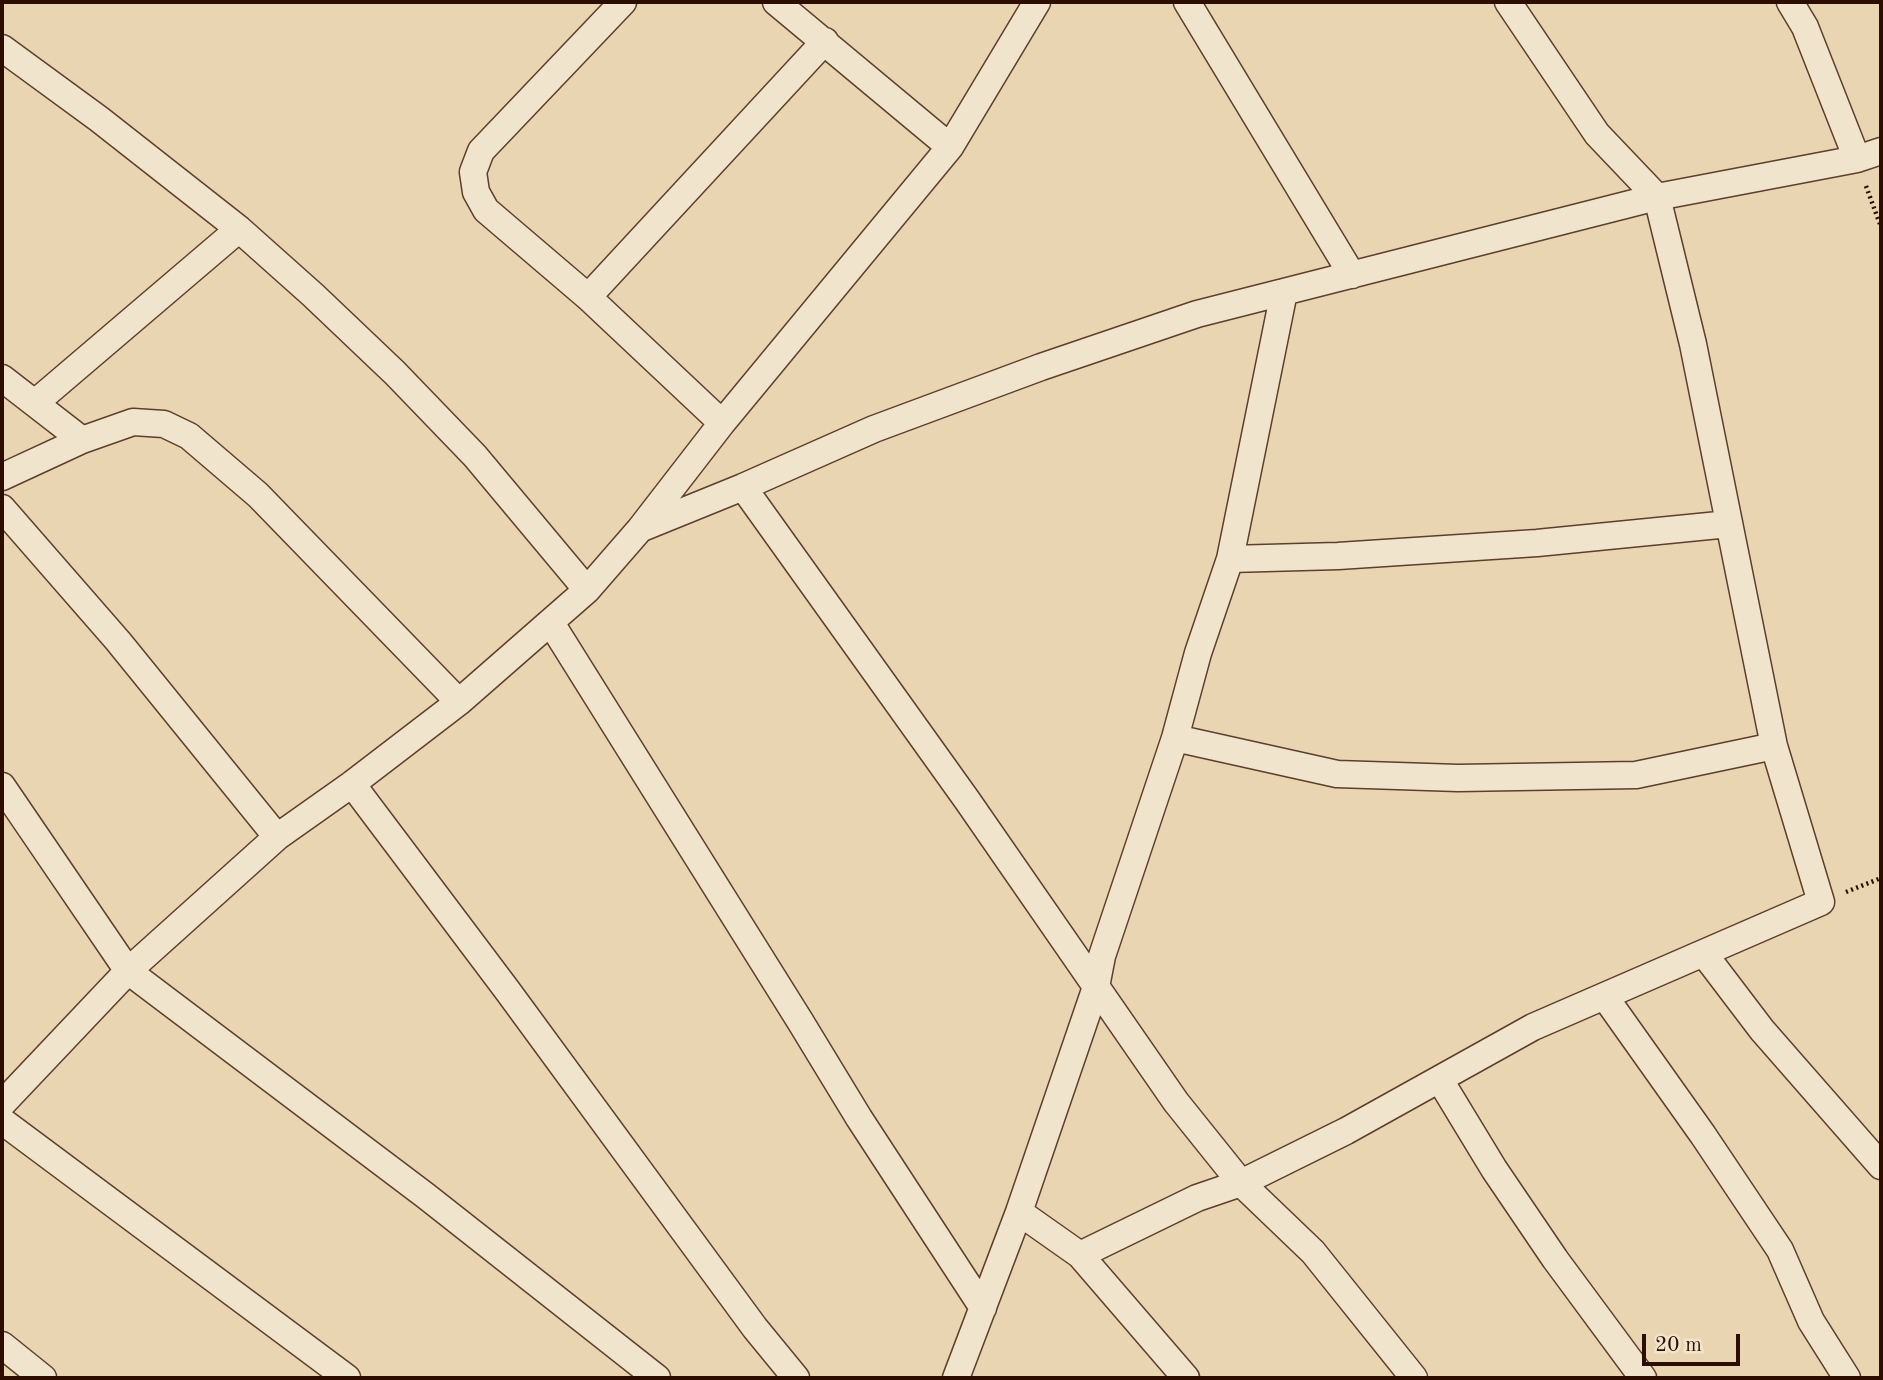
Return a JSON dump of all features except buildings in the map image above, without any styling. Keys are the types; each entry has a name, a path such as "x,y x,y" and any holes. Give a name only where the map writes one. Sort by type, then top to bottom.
{"street":[{"path":"622,2 481,151 474,172 476,192 486,210 588,297 722,423"},
{"path":"776,2 950,147"},
{"path":"2,1104 128,971 277,837 352,784 459,702 587,590 640,529 722,423 950,147 1037,2"},
{"path":"1187,2 1352,275"},
{"path":"1080,1255 1197,1198 1241,1183 1346,1131 1534,1027 1821,902 1774,746 1693,344 1657,197 1597,134 1508,2"},
{"path":"640,529 874,429 1041,367 1197,314 1657,197 1869,155 1790,2"},
{"path":"588,297 825,41"},
{"path":"2,48 99,119 240,229 313,295 475,456 587,590"},
{"path":"34,404 240,229"},
{"path":"956,1378 1019,1212 1096,986 1102,956 1175,738 1198,653 1230,559 1284,292"},
{"path":"2,378 82,440"},
{"path":"2,477 82,440 133,422 164,424 189,436 258,495 459,702"},
{"path":"743,487 967,800 1176,1102 1241,1183 1312,1252 1414,1378"},
{"path":"2,508 118,641 277,837"},
{"path":"1230,559 1338,556 1537,543 1729,524"},
{"path":"551,623 859,1118 983,1308"},
{"path":"1175,738 1337,774 1458,778 1636,775 1774,746"},
{"path":"352,784 755,1328 796,1378"},
{"path":"2,786 128,971 426,1196 657,1378"},
{"path":"1704,955 1762,1030 1881,1166"},
{"path":"1605,997 1780,1250 1811,1321 1847,1378"},
{"path":"1440,1080 1494,1169 1555,1259 1643,1378"},
{"path":"2,1121 347,1378"},
{"path":"1019,1212 1080,1255 1186,1378"},
{"path":"2,1345 43,1378"}],"path":[{"path":"1869,155 1881,227"}]}
